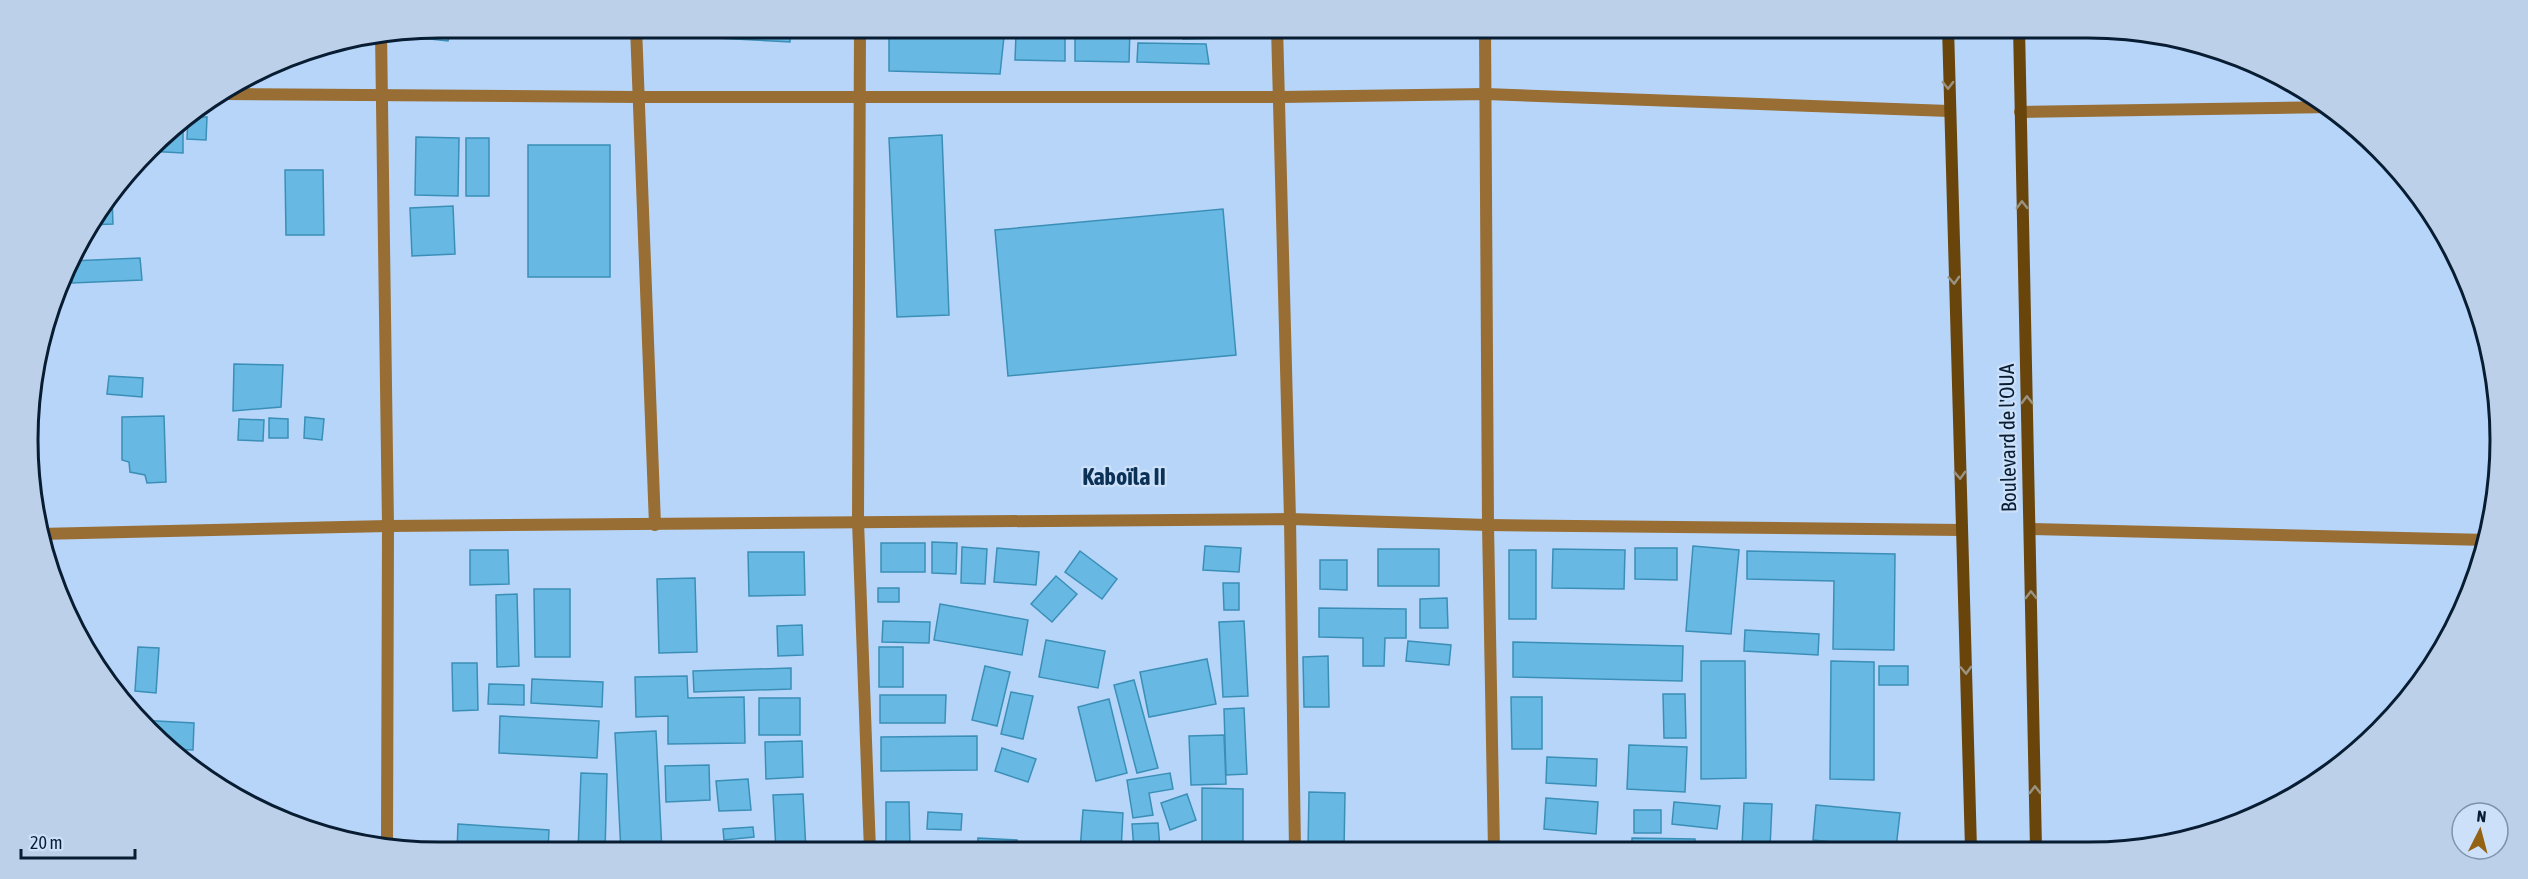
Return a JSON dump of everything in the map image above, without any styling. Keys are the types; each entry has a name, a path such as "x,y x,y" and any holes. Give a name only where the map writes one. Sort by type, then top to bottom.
{"main road":[{"path":"1948,38 1971,842"},
{"name":"Boulevard de l'OUA","path":"2019,38 2036,842"}],"street":[{"path":"636,38 655,525"},
{"path":"860,38 858,520 870,842"},
{"path":"1278,38 1281,97 1295,842"},
{"path":"1485,38 1488,525 1494,842"},
{"path":"381,42 388,526 387,838"},
{"path":"233,94 382,97 861,95 1281,97 1486,94 1949,111"},
{"path":"2020,112 2315,107"},
{"path":"49,534 388,526 655,525 858,520 1290,519 1488,525 1962,530"},
{"path":"2030,529 2478,540"}],"building":[{"path":"421,38 449,38 448,41"},
{"path":"715,38 790,38 790,42"},
{"path":"889,38 1004,38 1000,74 889,71"},
{"path":"1016,38 1065,38 1065,61 1015,60"},
{"path":"1075,38 1130,38 1129,62 1075,61"},
{"path":"1138,43 1206,44 1209,64 1137,62"},
{"path":"200,117 207,117 206,140 187,139 188,127"},
{"path":"183,130 183,153 159,152"},
{"path":"942,135 949,315 897,317 889,138"},
{"path":"416,137 459,138 458,196 415,195"},
{"path":"466,138 489,138 489,196 466,196"},
{"path":"528,145 610,145 610,277 528,277"},
{"path":"285,170 323,170 324,235 286,235"},
{"path":"112,206 113,224 100,225"},
{"path":"453,206 455,254 412,256 410,208"},
{"path":"1223,209 1236,355 1008,376 995,230"},
{"path":"140,258 142,280 72,283 72,278 80,261"},
{"path":"234,364 283,365 281,407 233,411"},
{"path":"109,376 143,378 142,397 107,394"},
{"path":"164,416 166,482 147,483 145,475 130,472 129,462 122,460 122,417"},
{"path":"305,417 324,419 322,440 304,438"},
{"path":"269,418 288,419 288,438 269,438"},
{"path":"239,419 264,420 263,441 238,440"},
{"path":"932,542 957,543 956,574 932,573"},
{"path":"881,543 925,543 925,572 881,572"},
{"path":"1205,546 1241,548 1239,572 1203,570"},
{"path":"1693,546 1739,550 1731,634 1686,631"},
{"path":"962,547 987,549 985,584 961,583"},
{"path":"997,548 1039,552 1036,585 994,582"},
{"path":"1635,548 1677,548 1677,580 1635,579"},
{"path":"1378,549 1439,549 1439,586 1378,586"},
{"path":"1553,549 1625,550 1624,589 1552,588"},
{"path":"470,550 508,550 509,584 470,585"},
{"path":"1509,550 1536,550 1536,619 1509,619"},
{"path":"1080,551 1117,579 1102,599 1065,572"},
{"path":"1747,551 1895,554 1894,650 1833,649 1834,581 1747,579"},
{"path":"748,552 804,552 805,595 749,596"},
{"path":"1320,560 1347,560 1347,590 1320,589"},
{"path":"1056,576 1077,594 1052,622 1031,604"},
{"path":"695,578 697,652 659,653 657,579"},
{"path":"1223,583 1239,583 1239,610 1224,610"},
{"path":"878,588 899,588 899,602 878,602"},
{"path":"534,589 570,589 570,657 535,657"},
{"path":"517,594 519,666 497,667 496,595"},
{"path":"1447,598 1448,628 1420,628 1420,599"},
{"path":"940,604 1028,620 1022,655 934,640"},
{"path":"1319,608 1406,609 1406,638 1385,638 1384,666 1363,666 1363,638 1319,637"},
{"path":"883,621 930,622 929,643 882,642"},
{"path":"1244,621 1248,696 1223,697 1219,622"},
{"path":"802,625 803,655 778,656 777,626"},
{"path":"1745,630 1819,634 1818,655 1744,651"},
{"path":"1046,640 1105,651 1098,688 1039,677"},
{"path":"1408,641 1451,645 1449,665 1406,661"},
{"path":"1513,642 1683,646 1682,681 1513,677"},
{"path":"138,647 159,648 156,693 135,691"},
{"path":"879,647 903,647 903,687 879,687"},
{"path":"1328,656 1329,707 1304,707 1303,657"},
{"path":"1207,659 1216,704 1149,717 1140,672"},
{"path":"1701,661 1745,661 1746,778 1701,779"},
{"path":"1831,661 1874,662 1874,780 1830,779"},
{"path":"452,663 477,663 478,710 453,711"},
{"path":"985,666 1010,672 997,726 972,720"},
{"path":"1879,666 1908,666 1908,685 1879,685"},
{"path":"791,668 791,689 694,692 693,671"},
{"path":"687,676 688,698 744,697 745,743 668,744 668,716 636,717 635,677"},
{"path":"532,679 603,682 602,707 531,703"},
{"path":"1134,680 1158,768 1137,773 1114,685"},
{"path":"489,684 524,685 524,705 488,704"},
{"path":"1011,692 1033,696 1023,739 1001,734"},
{"path":"1663,694 1685,694 1686,738 1664,738"},
{"path":"880,695 946,695 945,723 880,723"},
{"path":"1511,697 1542,697 1542,749 1512,749"},
{"path":"759,698 800,698 800,735 759,735"},
{"path":"1109,699 1127,773 1096,781 1078,707"},
{"path":"1244,708 1247,774 1226,775 1224,709"},
{"path":"500,716 599,721 597,758 499,753"},
{"path":"152,721 194,723 193,750 184,750"},
{"path":"656,731 662,842 620,842 615,733"},
{"path":"1224,735 1226,784 1191,785 1189,736"},
{"path":"977,736 977,770 881,771 881,737"},
{"path":"802,741 803,777 766,779 765,742"},
{"path":"1629,745 1687,747 1685,792 1627,789"},
{"path":"1002,748 1036,759 1028,782 995,771"},
{"path":"1547,757 1597,759 1596,786 1546,783"},
{"path":"709,765 710,800 666,802 665,766"},
{"path":"581,773 607,774 605,842 578,842"},
{"path":"1170,773 1173,789 1149,793 1153,815 1133,818 1127,780"},
{"path":"748,779 751,810 719,811 716,781"},
{"path":"1202,788 1243,789 1243,842 1202,842"},
{"path":"1309,792 1345,793 1344,842 1308,842"},
{"path":"803,794 806,842 776,842 773,795"},
{"path":"1187,794 1196,820 1170,830 1161,803"},
{"path":"1546,798 1598,802 1596,834 1544,829"},
{"path":"886,802 909,802 910,842 886,842"},
{"path":"1674,802 1720,806 1717,829 1672,824"},
{"path":"1744,803 1772,804 1770,842 1742,842"},
{"path":"1816,805 1900,813 1897,842 1813,840"},
{"path":"1083,810 1123,813 1121,842 1081,842"},
{"path":"1634,810 1661,810 1661,833 1634,833"},
{"path":"928,812 962,814 961,830 927,829"},
{"path":"1158,823 1160,842 1133,842 1132,824"},
{"path":"458,824 549,830 548,842 457,842"},
{"path":"753,827 754,837 724,840 723,829"},
{"path":"978,838 1017,840 1017,842 978,842"},
{"path":"1632,838 1695,839 1695,842 1632,842"}],"district":[{"name":"Kaboïla II","path":"1124,477"}]}
